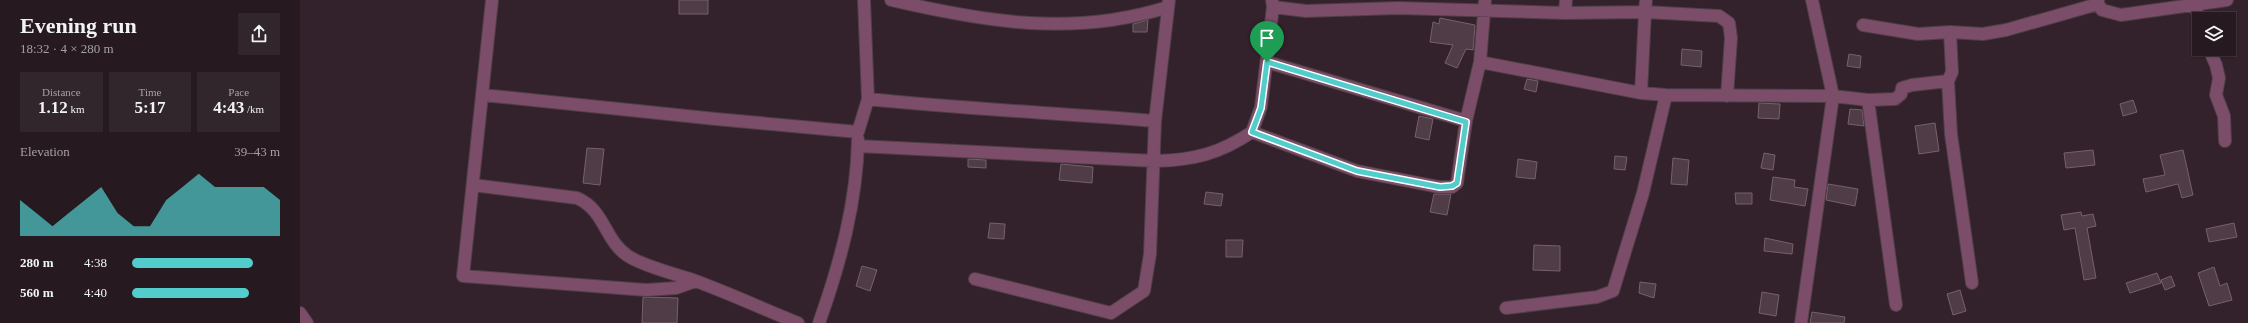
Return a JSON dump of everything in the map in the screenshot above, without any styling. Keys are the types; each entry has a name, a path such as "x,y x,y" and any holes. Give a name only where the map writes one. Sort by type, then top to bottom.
{"street":[{"path":"492,0 463,276 646,290 676,288 696,281"},
{"path":"819,323 833,285 849,221 858,146 858,132 868,99 864,0"},
{"path":"891,0 956,15 1057,26 1138,17 1168,4 1155,121 1155,161 1150,254 1144,291 1111,313 974,279"},
{"path":"1565,13 1566,0"},
{"path":"1801,323 1833,96 1812,0"},
{"path":"1863,25 1918,34 1950,32 1983,34 2006,30 2098,2 2102,10 2121,15 2227,0"},
{"path":"858,146 1155,161 1183,160 1208,155 1234,144 1252,132 1261,108 1273,3 1306,11 1353,5 1398,4 1485,6 1565,13 1646,6 1719,16 1729,23 1731,38 1727,96"},
{"path":"2196,4 2198,12"},
{"path":"1252,132 1357,171 1440,187 1452,186 1457,183 1466,122 1480,62 1485,6"},
{"path":"1641,93 1646,6"},
{"path":"1950,32 1952,72 1948,82 1951,134 1972,283"},
{"path":"2212,56 2216,64 2219,78 2216,95 2224,116 2225,141"},
{"path":"1267,62 1466,122"},
{"path":"1480,62 1641,93 1666,96 1833,96 1868,100 1895,99 1901,94 1902,88 1912,85 1948,82"},
{"path":"483,95 716,120 858,132"},
{"path":"1506,308 1597,297 1613,290 1643,193 1666,96"},
{"path":"868,99 951,108 1021,110 1155,121"},
{"path":"1868,100 1896,305"},
{"path":"473,185 577,198 588,203 597,213 618,249 629,257 696,281 798,323"},
{"path":"300,314 307,323"}],"building":[{"path":"679,0 708,0 708,14 679,14"},
{"path":"1440,18 1475,25 1473,50 1466,49 1457,68 1445,63 1453,45 1430,42 1433,22 1439,24"},
{"path":"1148,20 1147,32 1133,32 1133,24"},
{"path":"1682,49 1702,51 1701,67 1681,65"},
{"path":"1849,54 1861,56 1860,68 1847,66"},
{"path":"1527,79 1538,81 1536,92 1524,89"},
{"path":"2133,100 2137,112 2123,116 2120,104"},
{"path":"1759,103 1780,104 1779,119 1758,118"},
{"path":"1850,109 1862,110 1864,126 1848,124"},
{"path":"1419,116 1433,119 1429,140 1415,137"},
{"path":"1935,123 1939,151 1919,154 1915,126"},
{"path":"587,148 604,149 600,185 583,183"},
{"path":"2093,150 2095,165 2066,168 2064,153"},
{"path":"2183,150 2193,195 2182,198 2178,184 2146,192 2143,179 2165,175 2160,155"},
{"path":"1764,153 1775,155 1773,170 1761,168"},
{"path":"1615,156 1627,157 1625,170 1614,169"},
{"path":"1673,158 1689,160 1687,185 1671,184"},
{"path":"968,159 986,160 986,168 968,167"},
{"path":"1518,159 1537,162 1535,179 1516,177"},
{"path":"1061,164 1093,167 1092,183 1059,180"},
{"path":"1773,177 1795,180 1794,187 1808,189 1805,206 1770,200"},
{"path":"1828,184 1858,189 1855,206 1826,200"},
{"path":"1206,192 1223,194 1221,206 1204,204"},
{"path":"1735,193 1752,193 1752,204 1736,204"},
{"path":"1434,194 1451,194 1447,215 1430,212"},
{"path":"2081,212 2082,216 2093,214 2096,226 2087,228 2096,278 2084,280 2075,228 2064,230 2061,215"},
{"path":"990,223 1005,224 1004,239 988,238"},
{"path":"2234,223 2237,237 2209,242 2206,229"},
{"path":"1765,238 1793,244 1792,254 1764,251"},
{"path":"1226,240 1243,240 1242,257 1226,257"},
{"path":"1534,245 1560,246 1560,271 1533,270"},
{"path":"862,266 877,270 870,291 856,286"},
{"path":"2214,267 2220,286 2227,283 2232,300 2209,306 2198,273"},
{"path":"2157,273 2161,283 2130,293 2126,283"},
{"path":"2171,276 2175,286 2165,290 2161,280"},
{"path":"1640,282 1656,284 1654,298 1639,293"},
{"path":"1960,290 1966,311 1953,315 1947,294"},
{"path":"1762,292 1779,295 1776,316 1759,313"},
{"path":"643,297 678,298 677,323 642,323"},
{"path":"1812,312 1845,317 1844,323 1810,323"}],"route":[{"path":"1267,62 1466,122 1457,183 1452,186 1440,187 1357,171 1252,132 1261,108 1267,62"}]}
